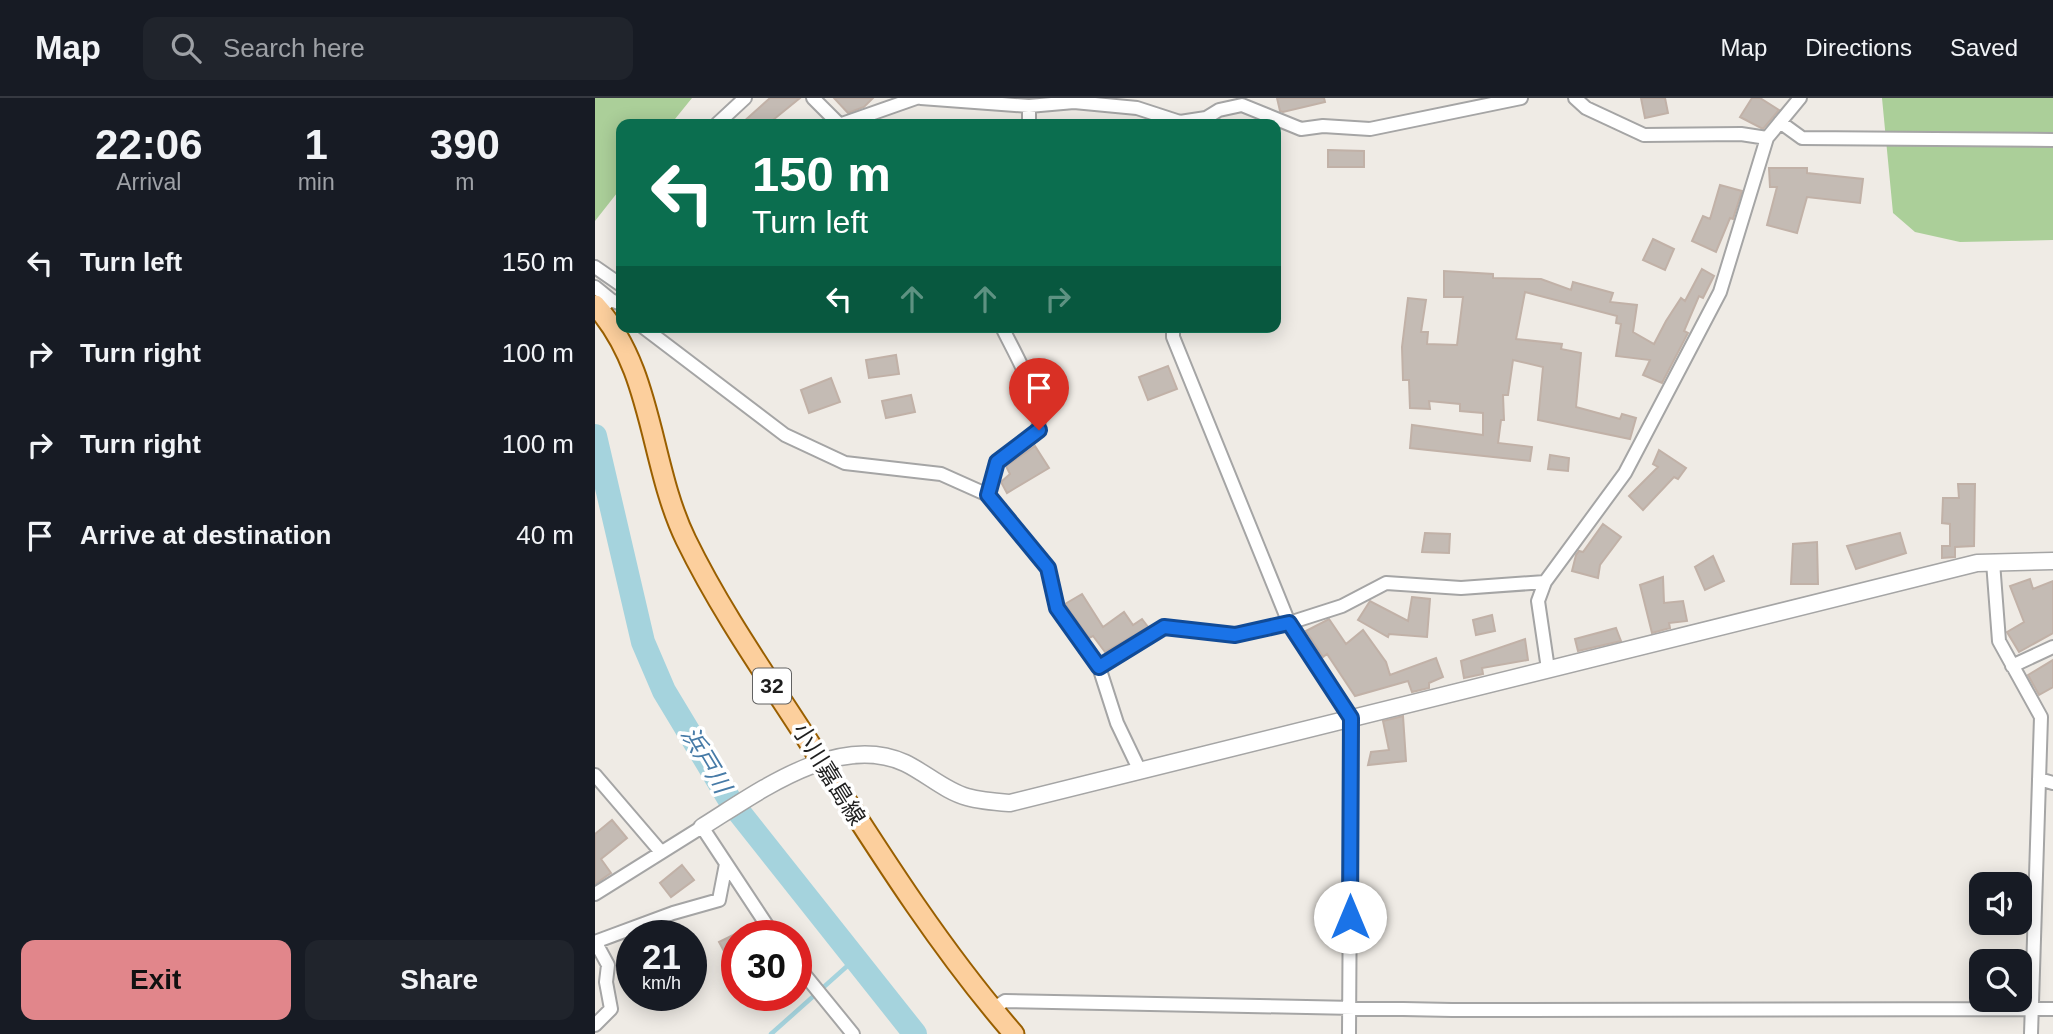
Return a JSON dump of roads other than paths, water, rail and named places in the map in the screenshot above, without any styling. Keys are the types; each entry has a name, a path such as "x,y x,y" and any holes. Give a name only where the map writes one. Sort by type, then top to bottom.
{"main road":[{"name":"小川嘉島線","path":"607,305 616,327"},
{"name":"小川嘉島線","path":"618,333 634,371 680,529 716,600 912,901 992,1009 1014,1034"}],"street":[{"path":"722,119 745,98"},
{"path":"813,98 835,119"},
{"path":"855,119 918,98 1029,106 1074,102 1137,108 1169,119"},
{"path":"1281,121 1301,129 1323,126 1370,129 1521,98"},
{"path":"1575,98 1586,108 1644,135 1741,134 1767,138"},
{"path":"1548,669 1538,601 1545,582 1625,472 1720,292 1767,138 1800,98"},
{"path":"1201,119 1219,110 1242,105 1276,119"},
{"path":"1028,119 1029,106"},
{"path":"1780,122 1802,138 2053,140"},
{"path":"595,267 616,282"},
{"path":"595,287 607,305"},
{"path":"651,333 785,435 845,463 941,474 988,495 1048,568 1057,608 1099,667 1117,723 1139,769"},
{"path":"988,495 997,462 1034,435 1039,430 1040,421 1033,393 1005,333"},
{"path":"1173,333 1289,623 1351,718 1349,1034"},
{"path":"595,894 796,771 822,762 880,756 904,762 965,796 1010,803 1139,769 1993,562 2053,561"},
{"path":"1993,562 1999,641 2041,717 2032,959"},
{"path":"1099,667 1164,627 1235,635 1289,623 1342,606 1386,583 1461,588 1545,582"},
{"path":"2013,666 2053,647"},
{"path":"595,775 661,852"},
{"path":"2039,779 2053,783"},
{"path":"705,825 726,864 763,920"},
{"path":"599,1034 595,1027 611,1009 606,982 608,965 595,943 673,913 719,900 726,864"},
{"path":"812,984 853,1034"},
{"path":"992,1009 1005,1001 1350,1009 1969,1010"},
{"path":"2032,1010 2053,1009"},
{"path":"2030,1012 2031,1034"}],"waterway":[{"name":"浜戸川","path":"595,436 643,642 664,691 731,802 915,1034"},
{"path":"771,1034 854,960"}]}
